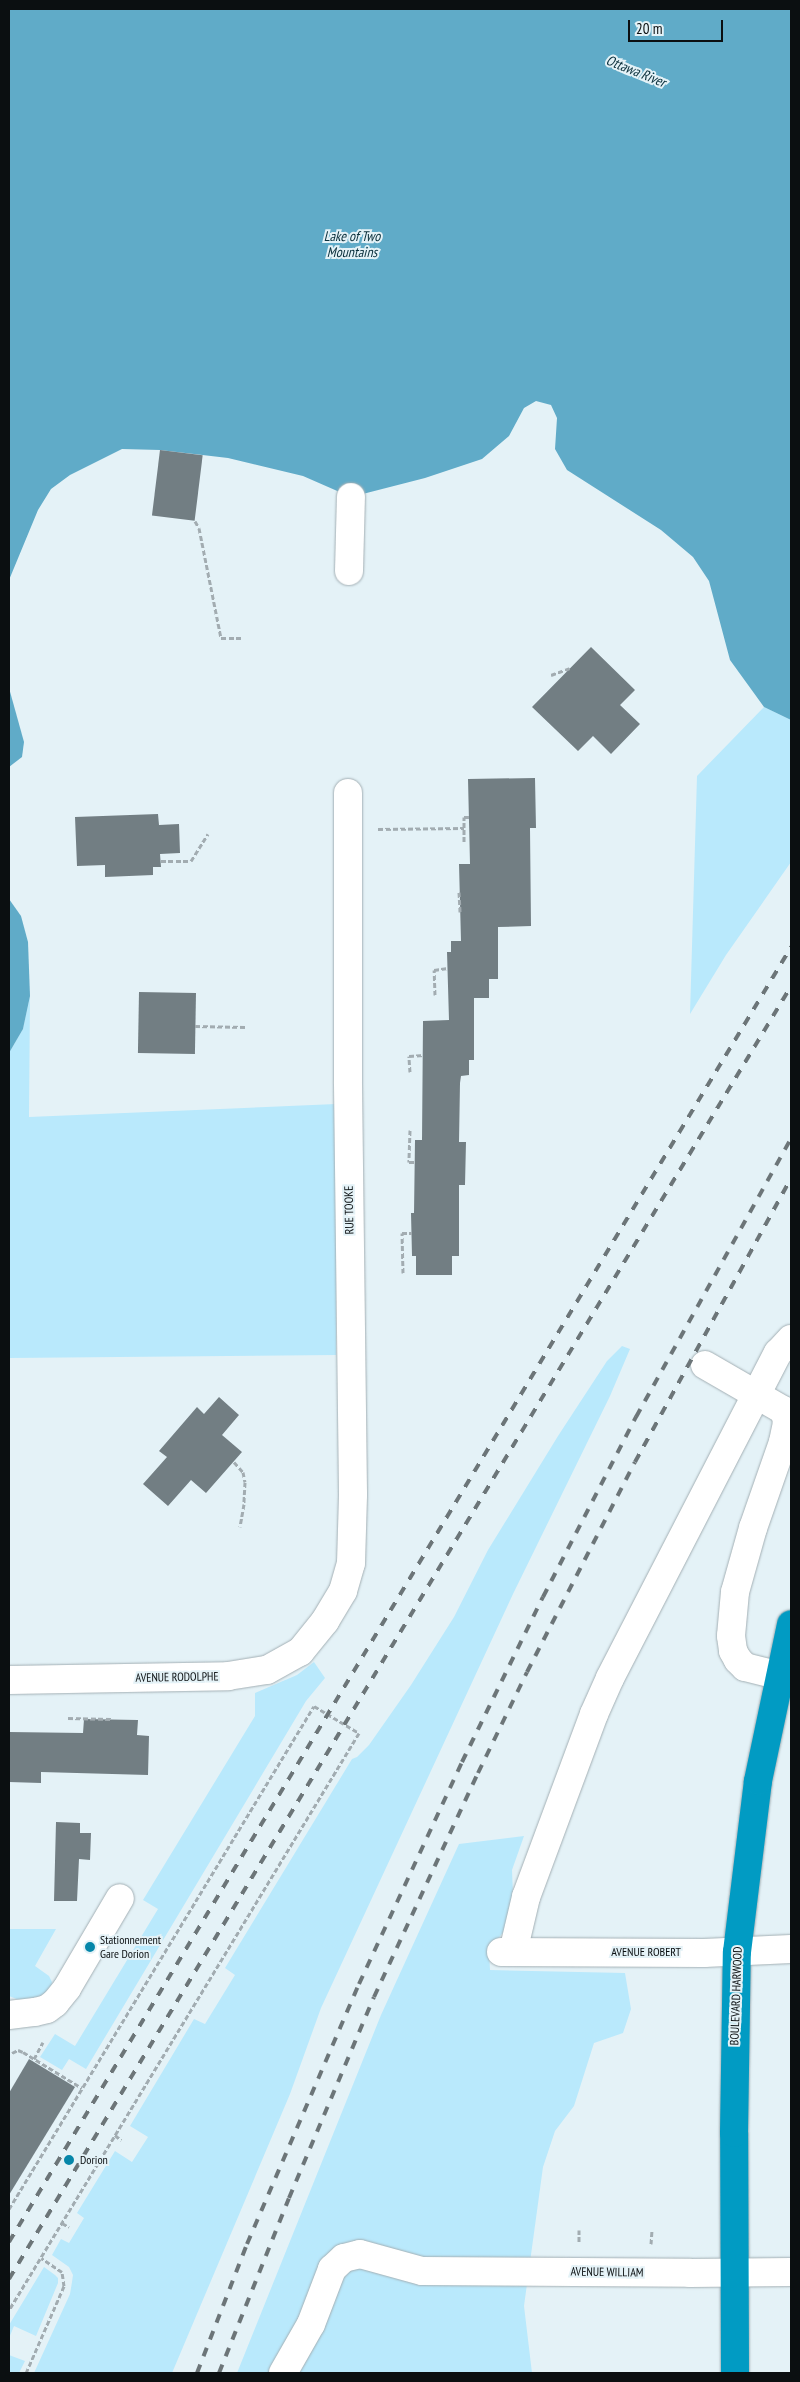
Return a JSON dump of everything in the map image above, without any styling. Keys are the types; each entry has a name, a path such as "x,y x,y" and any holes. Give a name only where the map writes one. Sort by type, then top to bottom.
{"highway":[{"name":"BOULEVARD HARWOOD","path":"736,2373 734,2051 737,1952 758,1781 791,1624"}],"street":[{"path":"349,571 351,497"},
{"name":"RUE TOOKE","path":"325,1621 336,1604 348,1578 352,1543 348,793"},
{"path":"756,1394 778,1353 791,1339"},
{"path":"705,1366 783,1410 787,1423 735,1592 731,1636 733,1651 745,1667 780,1676"},
{"name":"AVENUE ROBERT","path":"756,1394 637,1624 594,1714 507,1952 737,1952 791,1949"},
{"name":"AVENUE RODOLPHE","path":"9,1680 250,1674 267,1670 300,1652 325,1621"},
{"path":"9,2015 47,2009 55,2003 67,1988 120,1898"},
{"name":"AVENUE WILLIAM","path":"283,2373 311,2324 332,2269 344,2258 360,2254 422,2270 791,2272"}],"path":[{"path":"195,521 199,528 221,638 241,638"},
{"path":"551,675 570,668"},
{"path":"464,842 464,817 468,817"},
{"path":"371,830 464,828"},
{"path":"160,861 191,861 208,834"},
{"path":"459,892 460,912"},
{"path":"435,995 434,970 448,968"},
{"path":"195,1026 245,1027"},
{"path":"410,1072 409,1056 424,1055"},
{"path":"410,1130 409,1162 414,1162"},
{"path":"403,1273 402,1233 412,1233"},
{"path":"234,1462 243,1472 245,1482 240,1527"},
{"path":"9,2209 10,2202 48,2145 314,1706 359,1733 9,2310"},
{"path":"68,1718 110,1719"},
{"path":"34,2059 46,2038"},
{"path":"12,2053 18,2050 82,2088"},
{"path":"115,2135 121,2140"},
{"path":"41,2142 48,2145"},
{"path":"62,2223 69,2227"},
{"path":"579,2230 579,2247"},
{"path":"651,2248 652,2230"},
{"path":"26,2373 64,2286 62,2272 41,2258"}],"shaded area":[{"path":"764,707 791,720 791,862 726,955 690,1014 697,776"},
{"path":"30,996 29,1117 336,1104 336,1355 9,1358 9,1053 23,1029"},
{"path":"622,1346 630,1349 610,1396 513,1594 321,2008 290,2094 172,2373 34,2373 70,2294 73,2275 69,2267 52,2255 61,2239 69,2243 84,2218 77,2213 115,2151 132,2162 148,2137 130,2126 194,2019 205,2024 235,1975 225,1968 352,1759 357,1757 369,1745 411,1685 454,1617 488,1550 558,1436 607,1361"},
{"path":"314,1662 325,1678 306,1701 86,2069 69,2059 62,2070 40,2057 55,2034 75,2046 158,1909 143,1900 255,1716 255,1693 297,1675"},
{"path":"524,1836 512,1870 513,1895 504,1931 489,1951 490,1970 625,1973 631,2009 623,2033 594,2043 574,2106 555,2131 543,2167 524,2306 532,2373 237,2373 381,2015 459,1844"},
{"path":"9,1929 56,1929 35,1966 49,1976 52,1982 51,1989 38,1999 19,2000 9,1996"},
{"path":"44,2267 58,2278 58,2283 36,2336 14,2326 9,2338 9,2325"},
{"path":"9,2355 25,2361 19,2373 9,2373"}],"water":[{"name":"Lake of Two Mountains","path":"9,9 791,9 791,720 764,707 730,660 709,581 693,557 661,530 567,470 555,449 557,418 551,405 536,401 524,408 509,436 482,459 425,478 351,497 303,476 228,458 160,450 122,449 70,475 51,489 38,510 9,580"},
{"path":"9,688 24,742 22,757 9,767"},
{"path":"9,899 21,916 28,942 30,996 23,1029 9,1053"}],"building":[{"path":"160,450 203,455 195,521 152,516"},
{"path":"591,647 635,690 620,705 640,724 611,754 593,736 578,751 532,707"},
{"path":"535,778 536,828 530,828 531,926 498,927 498,979 489,979 489,998 474,998 474,1060 469,1060 469,1075 461,1076 459,1142 466,1142 465,1185 459,1185 459,1256 452,1256 452,1275 416,1275 416,1256 412,1256 411,1213 414,1213 415,1140 422,1140 423,1021 449,1020 447,952 451,952 451,941 461,941 459,864 470,864 468,779"},
{"path":"158,814 159,825 179,824 180,853 160,854 161,867 153,867 153,875 105,877 105,865 77,866 75,817"},
{"path":"139,992 196,993 195,1054 138,1053"},
{"path":"219,1397 239,1415 222,1435 242,1452 206,1493 191,1480 168,1506 143,1484 167,1457 159,1451 197,1407 204,1414"},
{"path":"84,1719 138,1720 137,1735 149,1736 148,1775 41,1772 41,1783 9,1782 9,1732 83,1733"},
{"path":"56,1822 80,1823 80,1833 91,1833 90,1860 79,1859 77,1901 54,1901"},
{"path":"29,2059 75,2087 9,2195 9,2093"}],"railway":[{"path":"9,2242 791,947"},
{"path":"9,2279 791,986"},
{"path":"197,2373 247,2244 359,1984 462,1762 543,1597 636,1417 791,1139"},
{"path":"219,2373 289,2198 374,1997 478,1773 527,1672 635,1462 791,1178"}],"place":[{"name":"Stationnement Gare Dorion","path":"90,1947"},
{"name":"Dorion","path":"69,2160"}],"water label":[{"name":"Ottawa River","path":"636,71"}]}
